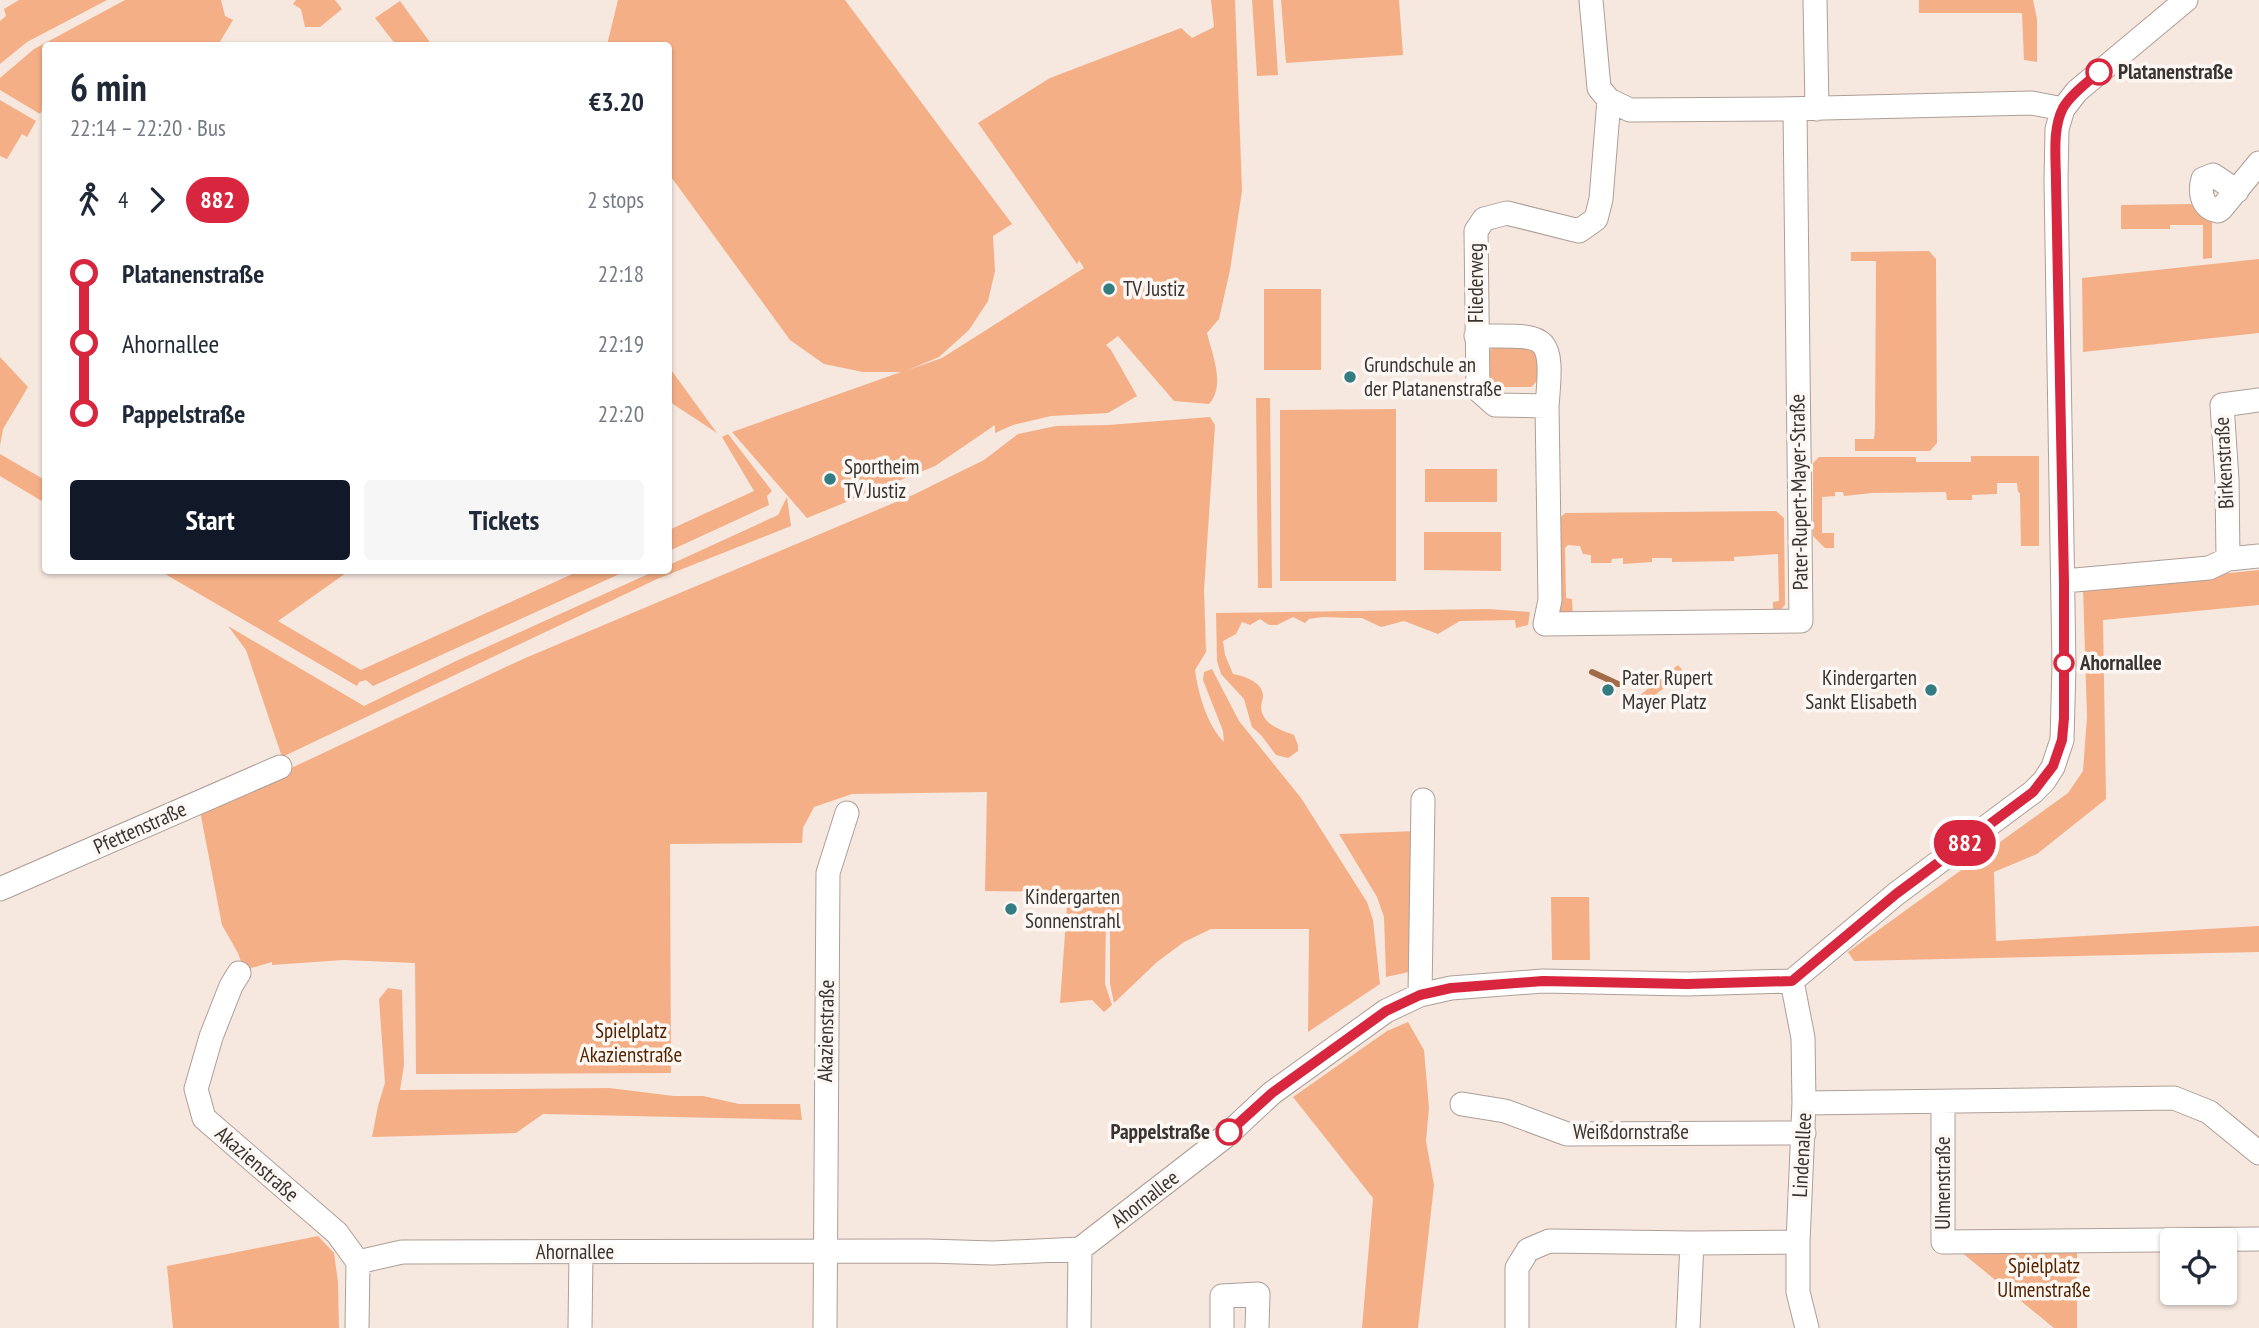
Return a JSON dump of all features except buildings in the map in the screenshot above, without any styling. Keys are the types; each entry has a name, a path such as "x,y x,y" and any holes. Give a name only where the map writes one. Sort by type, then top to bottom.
{"street":[{"path":"1591,0 1599,88 1609,100 1630,110 2032,103 2063,108"},
{"path":"1806,109 1815,0"},
{"path":"1792,981 1896,894 2033,792 2053,766 2062,740 2064,582 2057,129 2063,108 2077,92 2186,0"},
{"name":"Fliederweg","path":"1547,406 1494,404 1483,396 1477,384 1476,232 1485,219 1507,214 1579,231 1596,219 1601,199 1609,100"},
{"name":"Pater-Rupert-Mayer-Straße","path":"1545,624 1801,621 1806,109"},
{"path":"2237,191 2259,163"},
{"name":"Fliederweg","path":"1476,336 1528,336 1545,344 1549,353 1547,406 1550,600 1545,624"},
{"name":"Birkenstraße","path":"2228,559 2222,405 2259,400"},
{"path":"2064,582 2209,568 2228,559 2259,556"},
{"name":"Pfettenstraße","path":"0,889 280,766"},
{"path":"1420,995 1423,800"},
{"name":"Akazienstraße","path":"825,1328 828,873 847,813"},
{"name":"Akazienstraße","path":"239,973 231,986 211,1037 196,1089 204,1118 337,1233 358,1262"},
{"name":"Ahornallee","path":"358,1262 402,1252 1006,1253 1080,1249 1227,1135 1272,1093 1386,1011 1420,995 1451,988 1543,981 1687,984 1792,981"},
{"name":"Lindenallee","path":"1792,981 1803,1038 1804,1133 1798,1292 1807,1328"},
{"path":"1804,1103 2174,1098 2209,1112 2259,1153"},
{"name":"Ulmenstraße","path":"1943,1102 1943,1242 2259,1239"},
{"name":"Weißdornstraße","path":"1462,1104 1505,1111 1567,1134 1804,1133"},
{"path":"1517,1328 1517,1268 1528,1250 1549,1241 1798,1242"},
{"path":"1688,1328 1692,1243"},
{"path":"1079,1328 1080,1249"},
{"path":"580,1328 581,1253"},
{"path":"357,1328 358,1262"},
{"path":"1222,1328 1222,1296 1258,1294 1257,1328"}],"green space":[{"path":"19,0 107,0 27,42 0,64 0,21 6,16 4,9"},
{"path":"125,0 221,0 225,16 233,20 220,42 47,42"},
{"path":"296,0 335,0 342,9 320,27 305,27 301,9 293,4"},
{"path":"618,0 845,0 1012,224 993,236 995,271 988,301 969,330 939,357 908,370 942,358 1084,268 1079,260 1077,264 978,123 1050,78 1181,28 1192,38 1214,27 1211,0 1235,0 1242,191 1230,270 1219,319 1207,333 1217,379 1214,397 1209,404 1174,401 1118,336 1106,345 1137,396 1108,413 1051,416 1013,425 995,433 995,425 935,466 807,518 732,432 901,372 863,372 824,364 790,340 672,178 672,42 608,42"},
{"path":"1252,0 1273,0 1278,75 1257,76"},
{"path":"1281,0 1399,0 1403,55 1286,63"},
{"path":"1919,0 2033,0 2037,19 2037,62 2024,60 2022,13 1919,13"},
{"path":"400,1 430,42 394,42 375,18"},
{"path":"42,45 40,114 0,90 0,78"},
{"path":"0,100 36,121 27,137 22,134 7,159 0,156"},
{"path":"2191,204 2212,222 2212,258 2203,259 2203,225 2170,225 2170,229 2121,229 2121,205"},
{"path":"1929,251 1936,259 1937,443 1930,451 1855,451 1855,439 1874,439 1876,261 1851,261 1851,252"},
{"path":"2259,259 2259,333 2083,352 2082,278"},
{"path":"1264,289 1321,289 1321,370 1264,370"},
{"path":"1497,343 1531,343 1543,355 1543,375 1531,387 1497,387 1484,375 1484,356"},
{"path":"0,357 28,387 3,429 0,446"},
{"path":"672,371 717,433 673,404"},
{"path":"1256,398 1270,398 1272,588 1258,588"},
{"path":"1396,409 1396,581 1280,581 1280,410"},
{"name":"Spielplatz Akazienstraße","path":"1210,417 1215,425 1204,590 1206,652 1195,670 1201,698 1208,718 1224,742 1223,731 1203,680 1204,672 1212,669 1239,721 1301,798 1367,902 1373,920 1380,984 1308,1032 1309,929 1211,929 1184,942 1157,962 1114,1003 1110,984 1110,923 1106,922 1105,984 1112,1005 1104,1012 1092,1000 1060,1003 1068,892 985,891 987,792 852,794 814,807 803,828 802,843 670,844 671,1073 416,1074 415,963 343,960 272,965 272,962 244,970 222,925 200,811 523,659 915,494 984,460 1018,434 1056,426"},
{"path":"728,434 772,491 767,496 769,505 672,550 672,529 754,491 722,437"},
{"path":"0,454 42,478 42,501 0,476"},
{"path":"1971,456 2039,456 2039,546 2021,546 2020,493 2017,483 1997,483 1997,494 1972,495 1972,500 1947,500 1946,492 1844,496 1843,492 1835,492 1835,496 1822,497 1822,533 1834,533 1834,548 1825,548 1813,536 1813,463 1819,457 1916,457 1916,462 1971,462"},
{"path":"1425,469 1497,469 1497,502 1425,502"},
{"path":"787,497 791,526 672,573 672,564 778,515"},
{"path":"1776,511 1784,518 1785,605 1773,617 1773,602 1779,601 1778,554 1734,557 1734,561 1672,562 1672,558 1652,558 1652,562 1623,564 1623,558 1612,559 1611,563 1591,563 1591,555 1583,554 1580,546 1568,545 1565,548 1566,598 1572,599 1573,619 1558,612 1557,521 1565,513"},
{"path":"1424,532 1501,532 1501,571 1424,570"},
{"path":"2259,570 2259,605 2103,620 2106,799 2037,854 1994,872 1996,941 2259,926 2259,952 1854,961 1848,952 2068,793 2083,771 2087,717 2083,588"},
{"path":"165,574 345,574 278,621 361,670 572,574 619,574 373,686 366,680 359,682 357,686"},
{"path":"648,574 670,574 282,757 246,650 228,626 364,706"},
{"path":"1488,609 1530,612 1528,625 1516,628 1515,620 1460,621 1438,634 1404,621 1381,627 1362,618 1323,617 1309,619 1305,623 1293,617 1277,625 1269,625 1260,619 1250,625 1242,622 1236,634 1223,641 1225,655 1233,674 1247,678 1260,687 1263,696 1262,713 1268,722 1294,735 1298,751 1288,758 1276,755 1252,727 1244,699 1221,674 1217,661 1216,613"},
{"path":"1678,665 1684,672 1641,706 1635,699"},
{"path":"1416,831 1413,971 1386,977 1384,917 1377,897 1339,834"},
{"path":"1551,897 1589,897 1590,960 1552,960"},
{"path":"388,988 402,990 404,1065 400,1090 609,1088 674,1096 703,1096 739,1104 800,1104 802,1120 543,1114 516,1133 372,1137 385,1083 379,999"},
{"path":"1408,1022 1424,1050 1429,1108 1426,1141 1434,1185 1418,1328 1362,1328 1373,1198 1293,1097 1387,1031"},
{"path":"318,1236 334,1253 339,1328 173,1328 167,1266"},
{"name":"Spielplatz Ulmenstraße","path":"2077,1245 2077,1328 2054,1328 1955,1247"}],"waterway":[{"path":"1592,672 1618,684"}],"bus line":[{"name":"882","path":"1229,1132 1272,1093 1386,1011 1420,995 1451,988 1543,981 1687,984 1792,981 1896,894 2044,781 2059,753 2064,718 2064,582 2057,317 2057,129 2063,108 2099,72"}],"place":[{"name":"Platanenstraße","path":"2099,72"},
{"name":"TV Justiz","path":"1109,289"},
{"name":"Grundschule an der Platanenstraße","path":"1350,377"},
{"name":"Sportheim TV Justiz","path":"830,479"},
{"name":"Ahornallee","path":"2064,663"},
{"name":"Pater Rupert Mayer Platz","path":"1608,690"},
{"name":"Kindergarten Sankt Elisabeth","path":"1931,690"},
{"name":"Kindergarten Sonnenstrahl","path":"1011,909"},
{"name":"Pappelstraße","path":"1229,1132"}]}
